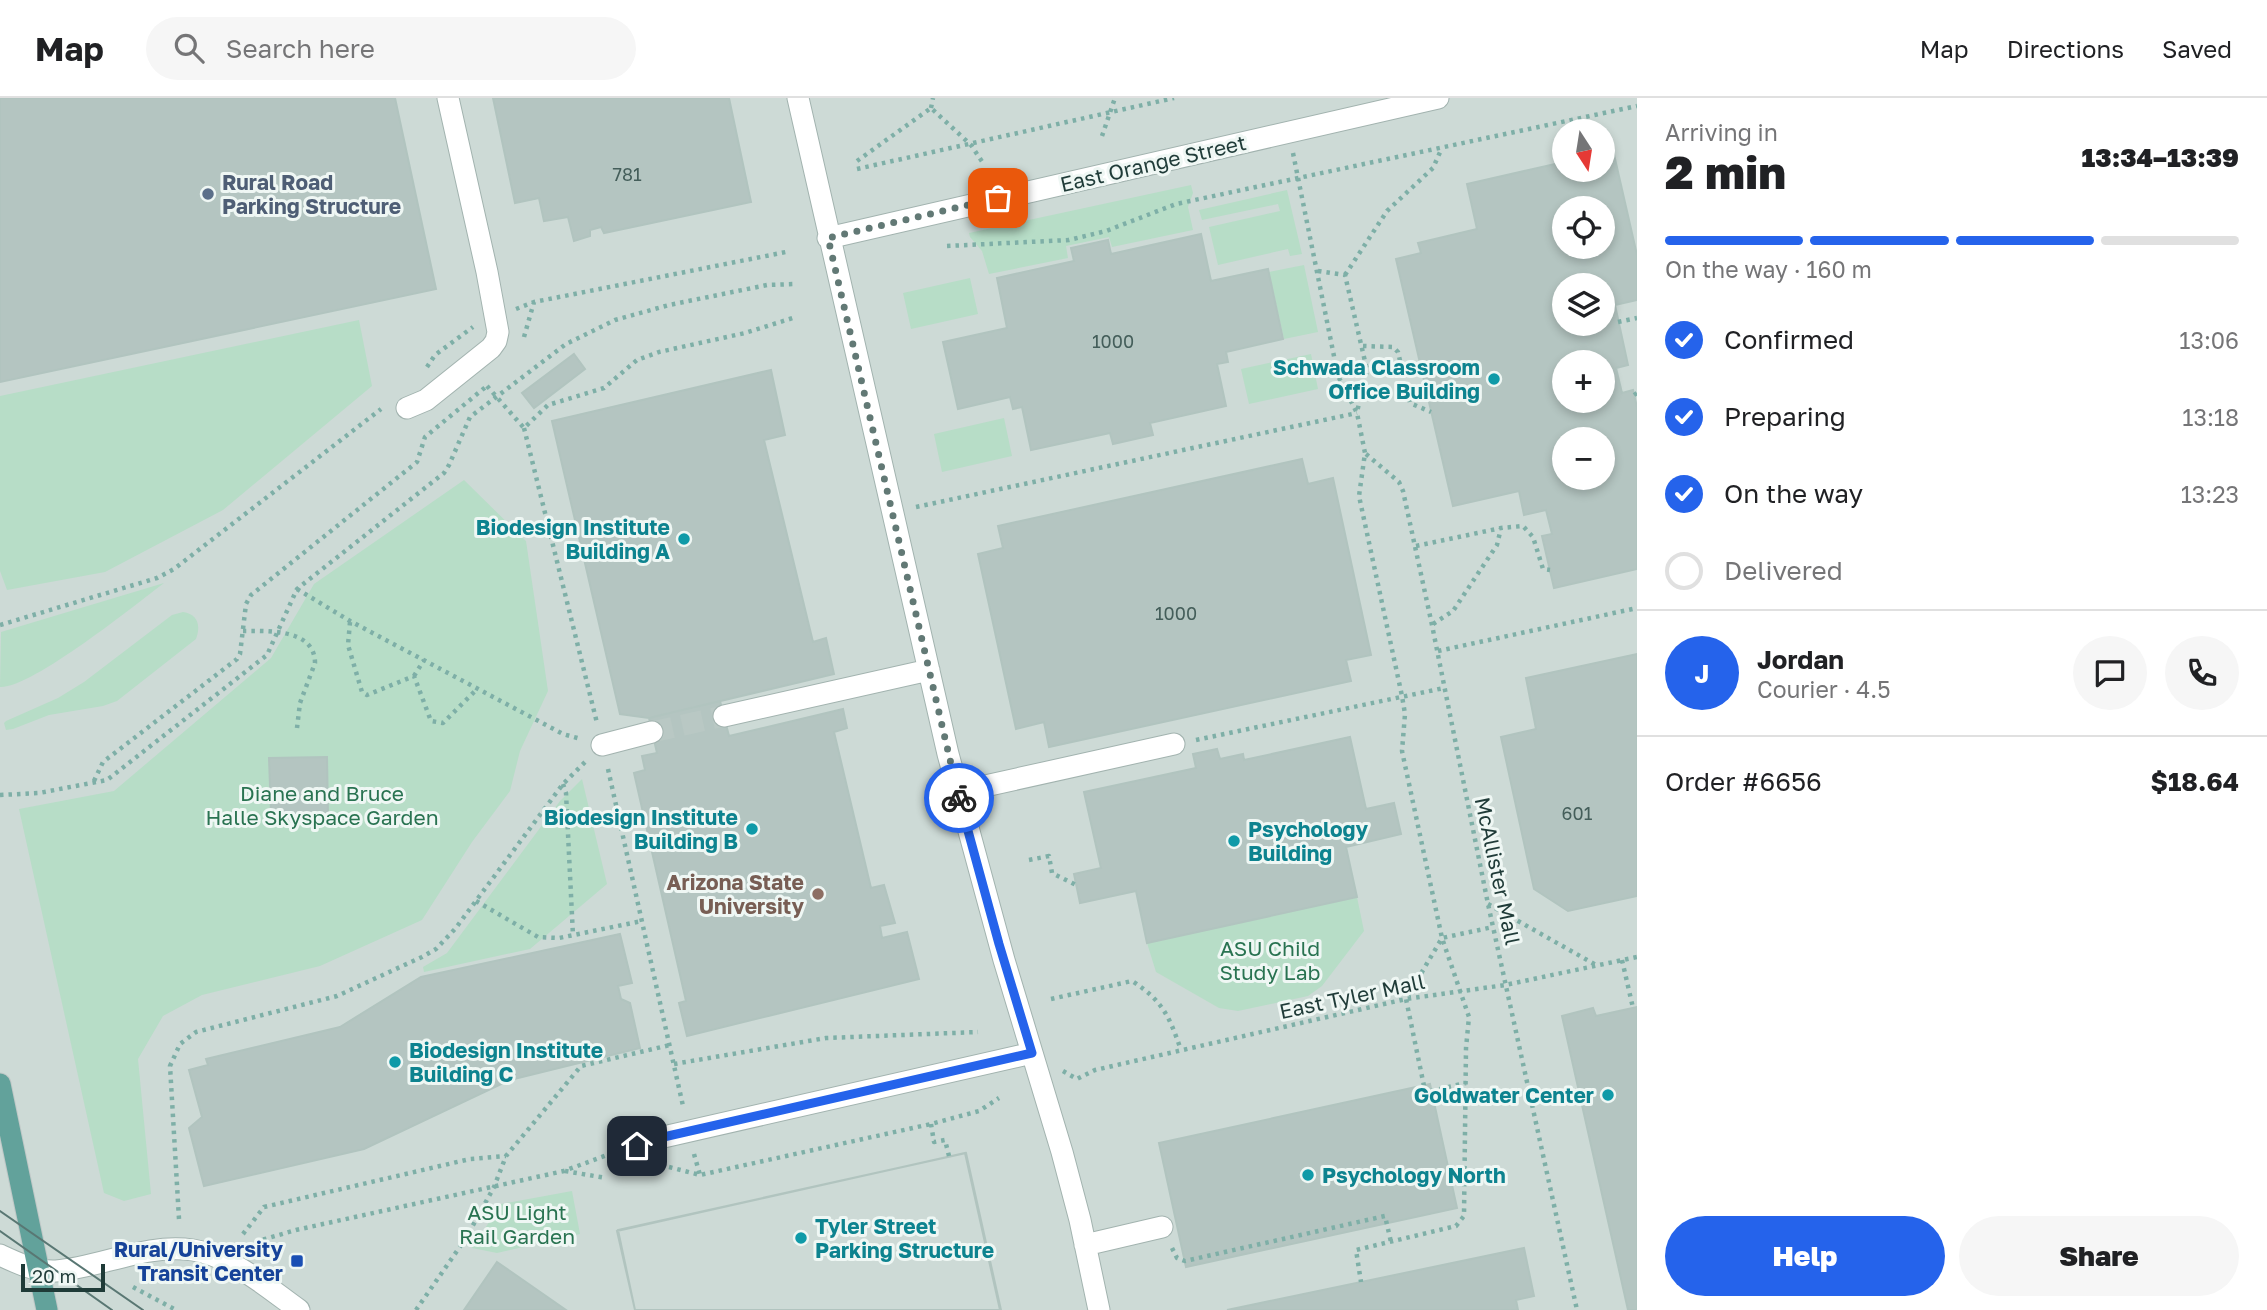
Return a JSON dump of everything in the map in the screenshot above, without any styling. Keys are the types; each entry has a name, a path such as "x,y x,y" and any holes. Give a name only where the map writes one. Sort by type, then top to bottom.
{"main road":[{"path":"0,1084 6,1140 47,1310"}],"street":[{"path":"407,408 426,400 491,348 498,332 448,98"},
{"path":"798,98 957,792 1058,1139 1099,1310"},
{"name":"East Orange Street","path":"828,238 1438,98"},
{"path":"724,716 929,670"},
{"path":"603,744 652,732"},
{"path":"957,792 1174,744"},
{"path":"637,1146 646,1141 1032,1053"},
{"path":"1085,1245 1162,1227"},
{"path":"0,1255 37,1270 56,1271 137,1254 173,1249 195,1250 240,1269 299,1310"}],"path":[{"path":"858,161 932,108 933,98"},
{"path":"1102,136 1115,98"},
{"path":"857,169 1174,98"},
{"path":"947,246 1069,240 1106,231 1176,204 1441,150 1637,106"},
{"path":"932,108 971,145 983,163"},
{"path":"1288,132 1338,376 1357,413 1365,453 1359,496 1402,696 1405,714 1402,751 1442,938 1469,1017 1464,1216 1456,1226 1356,1250 1361,1282"},
{"path":"1357,413 1367,377 1363,346 1345,275 1387,211 1433,168 1441,150"},
{"path":"534,302 786,252"},
{"path":"1318,271 1345,275"},
{"path":"0,795 39,793 107,780 267,655 298,589 444,473 470,417 566,344 615,320 767,285 795,284"},
{"path":"487,386 524,428 548,405 604,388 637,360 659,352 745,333 796,317"},
{"path":"1618,322 1637,318"},
{"path":"1363,346 1393,347 1398,352 1410,403 1431,412"},
{"path":"0,625 157,578 174,569 380,409"},
{"path":"892,513 1357,413"},
{"path":"94,781 103,762 237,659 240,654 246,604 251,595 417,462 425,437 456,414"},
{"name":"McAllister Mall","path":"1365,453 1399,482 1403,491 1505,985 1577,1310"},
{"path":"1416,546 1523,526 1533,537 1543,569 1550,570"},
{"path":"1432,625 1453,611 1497,545 1501,528"},
{"path":"298,589 350,621 563,734 603,744"},
{"path":"1438,651 1637,608"},
{"path":"350,621 348,645 362,692 367,695 414,676 424,660"},
{"path":"243,631 279,631 302,640 315,656 315,663 300,703 297,728"},
{"path":"414,676 431,721 443,723 477,689"},
{"path":"1174,744 1444,688"},
{"path":"179,1219 170,1066 180,1044 196,1032 337,996 436,949 476,901 563,784 603,744"},
{"path":"563,784 566,793 573,936"},
{"path":"1029,860 1049,856 1052,873 1076,885"},
{"path":"476,901 538,937 573,936 642,921"},
{"path":"1488,904 1597,965"},
{"path":"1424,1086 1406,999 1442,938 1493,927"},
{"name":"East Tyler Mall","path":"1077,1079 1095,1070 1406,999 1505,985 1637,957"},
{"path":"1622,960 1633,1008"},
{"path":"1051,999 1132,981 1153,995 1172,1025 1181,1050"},
{"path":"674,1064 826,1038 978,1032"},
{"path":"416,1310 466,1238 494,1187 506,1156 581,1066 670,1045"},
{"path":"1431,1091 1466,1083"},
{"path":"679,1086 683,1106"},
{"path":"669,1167 700,1175 931,1124 979,1111 999,1098"},
{"path":"931,1124 934,1142 945,1140 949,1156"},
{"path":"240,1269 258,1241 296,1230 564,1171 637,1146"},
{"path":"694,1153 700,1175"},
{"path":"243,1234 264,1207 470,1159 506,1156"},
{"path":"564,1171 606,1178"},
{"path":"1162,1227 1177,1258 1185,1261 1385,1216 1391,1242"},
{"path":"133,1287 176,1310"}],"shaded area":[{"name":"Arizona State University","path":"0,98 1637,98 1637,1310 0,1310"}],"green space":[{"path":"1191,185 1193,193 1188,207 1193,230 1112,247 1109,237 1066,246 1068,258 989,274 982,251 969,233"},
{"path":"1287,190 1302,254 1290,256 1288,249 1218,265 1209,227 1280,211 1278,204 1202,220 1199,210"},
{"path":"1304,265 1318,332 1284,339 1269,272"},
{"path":"970,278 978,314 911,329 903,293"},
{"path":"359,320 372,386 223,510 105,572 7,590 0,571 0,396"},
{"path":"1311,354 1318,389 1249,404 1241,369"},
{"path":"1004,418 1012,456 942,472 934,434"},
{"name":"Diane and Bruce Halle Skyspace Garden","path":"464,480 526,541 548,691 520,751 510,791 472,842 422,920 320,966 202,995 163,1016 138,1059 151,1194 124,1201 104,1193 19,809 114,791 271,658 314,584"},
{"path":"164,583 58,661 15,684 0,687 1,632"},
{"path":"183,612 192,615 197,621 196,639 117,701 49,715 6,730 6,721 58,698 84,682 172,615"},
{"path":"582,779 607,884 530,949 424,972 423,967 447,953 560,801"},
{"name":"ASU Child Study Lab","path":"1357,897 1364,931 1322,986 1308,996 1238,1011 1219,1008 1156,972 1147,943"},
{"name":"ASU Light Rail Garden","path":"572,1191 580,1234 497,1253 472,1248 501,1204"}],"building":[{"name":"Rural Road Parking Structure","path":"0,98 395,98 436,289 0,382"},
{"path":"493,98 729,98 751,202 604,233 601,227 590,230 590,236 574,241 568,217 544,221 539,198 515,203"},
{"name":"Schwada Classroom Office Building","path":"1615,159 1637,255 1637,300 1615,305 1628,365 1616,368 1622,393 1633,390 1637,407 1637,569 1554,588 1542,536 1552,534 1546,510 1524,515 1519,491 1453,506 1396,259 1421,253 1418,243 1477,229 1467,184 1552,165 1552,182 1615,182"},
{"path":"1201,234 1211,281 1268,269 1283,339 1226,352 1228,362 1217,364 1226,406 1150,423 1153,435 1113,444 1110,433 1031,450 1022,407 1013,409 1010,397 958,409 943,342 1007,328 997,278 1074,261 1071,248 1108,240 1111,254"},
{"path":"574,354 585,369 534,408 522,393"},
{"name":"Biodesign Institute Building A","path":"771,370 785,435 764,440 813,642 826,638 834,674 649,718 620,714 552,421"},
{"path":"1302,459 1308,484 1333,478 1371,655 1346,660 1351,681 1049,747 1044,722 1016,729 978,554 1003,548 998,526"},
{"path":"1637,654 1637,896 1568,911 1534,889 1501,737 1536,729 1526,678"},
{"name":"Biodesign Institute Building B","path":"720,701 729,736 843,709 847,728 834,732 871,888 884,885 895,923 880,926 882,938 907,932 919,979 687,1036 679,1003 686,1001 634,773 645,770 642,756 657,753 649,718"},
{"name":"Psychology Building","path":"1350,737 1366,809 1394,803 1401,834 1346,847 1357,897 1147,943 1136,891 1080,903 1074,874 1101,868 1084,792 1196,768 1193,754 1217,749 1220,759 1243,754 1244,760"},
{"path":"327,757 328,814 271,814 269,758"},
{"name":"Biodesign Institute Building C","path":"620,934 632,983 618,986 621,999 630,1003 640,1048 510,1080 364,1149 204,1186 189,1128 202,1117 189,1070 208,1065 206,1059 340,1027 421,977"},
{"name":"Goldwater Center","path":"1637,1007 1637,1310 1628,1310 1562,1016 1593,1008 1596,1016"},
{"name":"Psychology North","path":"1430,1084 1457,1208 1186,1267 1159,1143"},
{"name":"Tyler Street Parking Structure","path":"965,1153 1000,1310 635,1310 617,1231"},
{"name":"Tyler Street Parking Structure","path":"966,1153 1001,1310 635,1310 618,1230"},
{"path":"1524,1248 1534,1296 1516,1300 1518,1310 1227,1310"},
{"path":"497,1262 566,1310 464,1310"}],"tunnel":[{"path":"652,732 724,716"}],"tram line":[{"path":"0,1211 143,1310"},
{"path":"0,1231 112,1310"}],"way so far":[{"path":"959,798 828,238 998,198"}],"place":[{"name":"Rural Road Parking Structure","path":"208,194"},
{"name":"Schwada Classroom Office Building","path":"1494,379"},
{"name":"Biodesign Institute Building A","path":"684,539"},
{"name":"Biodesign Institute Building B","path":"752,829"},
{"name":"Psychology Building","path":"1234,841"},
{"name":"Arizona State University","path":"818,894"},
{"name":"Biodesign Institute Building C","path":"395,1062"},
{"name":"Goldwater Center","path":"1608,1095"},
{"name":"Psychology North","path":"1308,1175"},
{"name":"Tyler Street Parking Structure","path":"801,1238"},
{"name":"Rural/University Transit Center","path":"297,1261"}],"route":[{"path":"637,1146 646,1141 1032,1053 959,798"}]}
